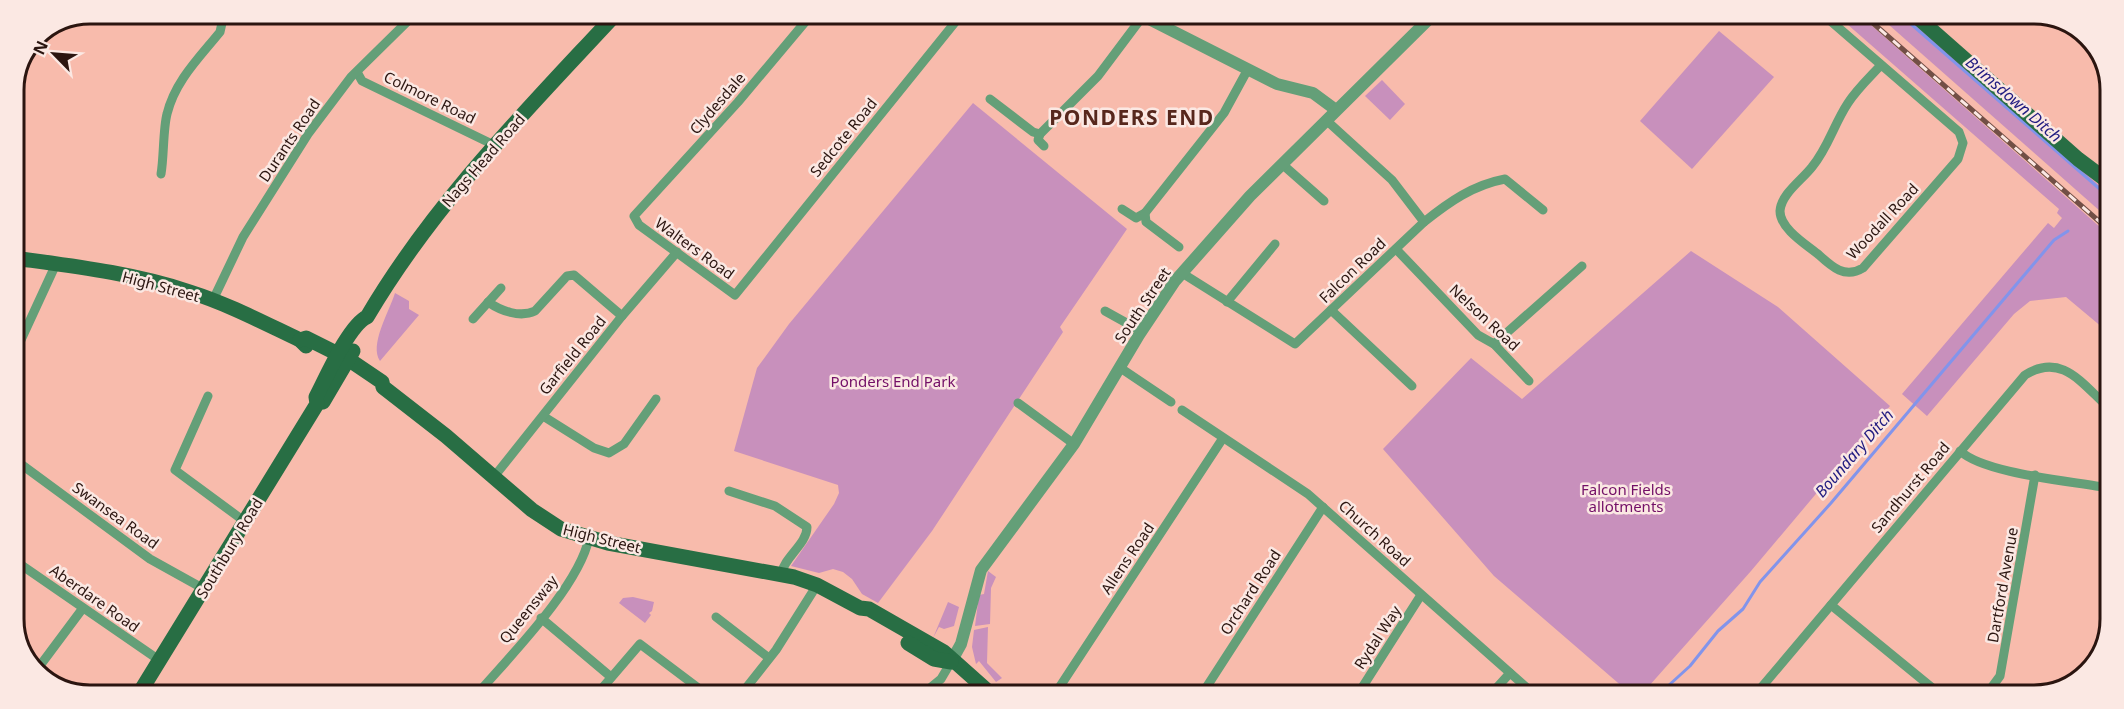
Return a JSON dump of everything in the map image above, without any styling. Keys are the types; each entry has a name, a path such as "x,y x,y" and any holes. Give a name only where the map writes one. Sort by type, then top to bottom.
{"main road":[{"name":"Nags Head Road","path":"341,361 368,324 367,317 387,282 423,232 494,145 607,24"},
{"path":"1925,24 2078,159 2100,176"},
{"name":"High Street","path":"24,259 142,279 213,300 300,340 303,345 341,361 377,389 383,387 550,523 589,538 781,574 817,585 860,608 869,609 944,652 951,662 978,685"},
{"name":"Southbury Road","path":"144,685 317,404 324,401 341,361"}],"street":[{"path":"161,174 166,117 171,98 183,76 220,32 222,24"},
{"name":"Durants Road","path":"213,300 227,268 256,215 303,141 357,72 402,24"},
{"name":"Clydesdale","path":"641,206 725,117 803,24"},
{"name":"Sedcote Road","path":"748,278 954,24"},
{"path":"1044,146 1038,140 1040,134 1098,76 1137,24"},
{"path":"1159,24 1281,86 1313,93 1336,110"},
{"name":"South Street","path":"951,662 961,644 981,570 1074,444 1141,331 1182,273 1233,213 1424,24"},
{"name":"Woodall Road","path":"1834,24 1959,132 1962,137 1962,150 1958,159 1863,268 1856,272 1844,273 1830,265 1784,224 1780,212 1784,199 1814,165 1828,143 1849,102 1881,65"},
{"path":"1122,209 1136,218 1145,213 1224,113 1248,69"},
{"name":"Colmore Road","path":"357,72 362,81 494,145"},
{"path":"990,99 1034,133 1040,134"},
{"path":"1326,120 1392,180 1424,222"},
{"path":"1282,164 1321,196"},
{"name":"Falcon Road","path":"1182,273 1295,344 1424,222 1452,200 1485,183 1504,179 1543,210"},
{"name":"Walters Road","path":"641,206 634,220 735,295 748,278"},
{"path":"1145,213 1146,222 1179,247"},
{"name":"Nelson Road","path":"1396,249 1478,335 1494,344 1529,381"},
{"path":"1227,302 1273,250"},
{"name":"Garfield Road","path":"493,478 622,316 677,252"},
{"path":"24,333 56,264"},
{"path":"1494,344 1582,266"},
{"path":"488,302 503,310 529,314 567,276 574,275 622,316"},
{"path":"473,319 501,288"},
{"path":"1331,310 1412,386"},
{"path":"1105,311 1141,331"},
{"path":"1119,367 1170,402"},
{"name":"Sandhurst Road","path":"1763,685 2025,375 2037,368 2058,367 2067,371 2100,400"},
{"path":"208,396 175,470 244,521"},
{"path":"543,416 594,448 609,453 624,444 656,399"},
{"path":"1018,403 1074,444"},
{"name":"Church Road","path":"1182,410 1323,507 1524,685"},
{"name":"Allens Road","path":"1061,685 1223,438"},
{"path":"1960,451 1979,462 2100,487"},
{"name":"Swansea Road","path":"24,466 150,559 204,589"},
{"name":"Dartford Avenue","path":"1993,685 2000,676 2035,475"},
{"path":"729,491 775,506 807,527 806,534 787,559 781,574"},
{"name":"Orchard Road","path":"1208,685 1323,507"},
{"name":"Queensway","path":"485,685 541,618 578,568 589,538"},
{"name":"Aberdare Road","path":"24,567 159,660"},
{"path":"748,685 769,658 817,585"},
{"name":"Rydal Way","path":"1364,685 1421,595"},
{"path":"1831,605 1929,685"},
{"path":"42,663 82,608"},
{"path":"716,617 769,658"},
{"path":"541,618 611,677"},
{"path":"604,685 640,644 694,685"},
{"path":"934,685 941,679 951,662"},
{"path":"1499,685 1510,673"}],"green space":[{"path":"1847,24 1870,24 2100,227 2100,325 2066,297 2030,301 2014,314 1927,416 1902,394 2048,223 2054,228 2062,218 2057,213 2059,209"},
{"path":"1888,24 1915,24 2100,186 2100,211"},
{"path":"1719,31 1774,77 1692,169 1640,121"},
{"path":"1382,80 1405,104 1390,120 1365,96"},
{"name":"Ponders End Park","path":"973,103 1127,229 1060,327 1063,332 932,531 878,603 862,594 852,579 843,572 833,569 819,573 791,566 834,504 839,493 838,485 734,451 757,368 789,324"},
{"name":"Falcon Fields allotments","path":"1691,251 1778,307 1890,406 1751,571 1650,685 1620,685 1494,576 1383,449 1471,358 1522,399"},
{"path":"395,293 409,301 409,309 419,315 380,361 377,354 378,337"},
{"path":"988,571 996,577 991,588 990,624 975,626 979,595 984,594"},
{"path":"633,597 654,602 652,611 649,613 651,615 645,623 619,603 623,598"},
{"path":"948,602 959,607 954,626 944,629 939,627 933,638"},
{"path":"988,627 987,663 1002,678 996,682 979,661 976,664 972,647 974,630"}],"waterway":[{"name":"Brimsdown Ditch","path":"1911,24 2100,189"},
{"name":"Boundary Ditch","path":"1669,685 1690,666 1718,631 1743,609 1760,582 1831,503 2054,240 2068,231"}],"railway":[{"path":"1874,24 2100,222"}],"district":[{"name":"PONDERS END","path":"1132,117"}]}
